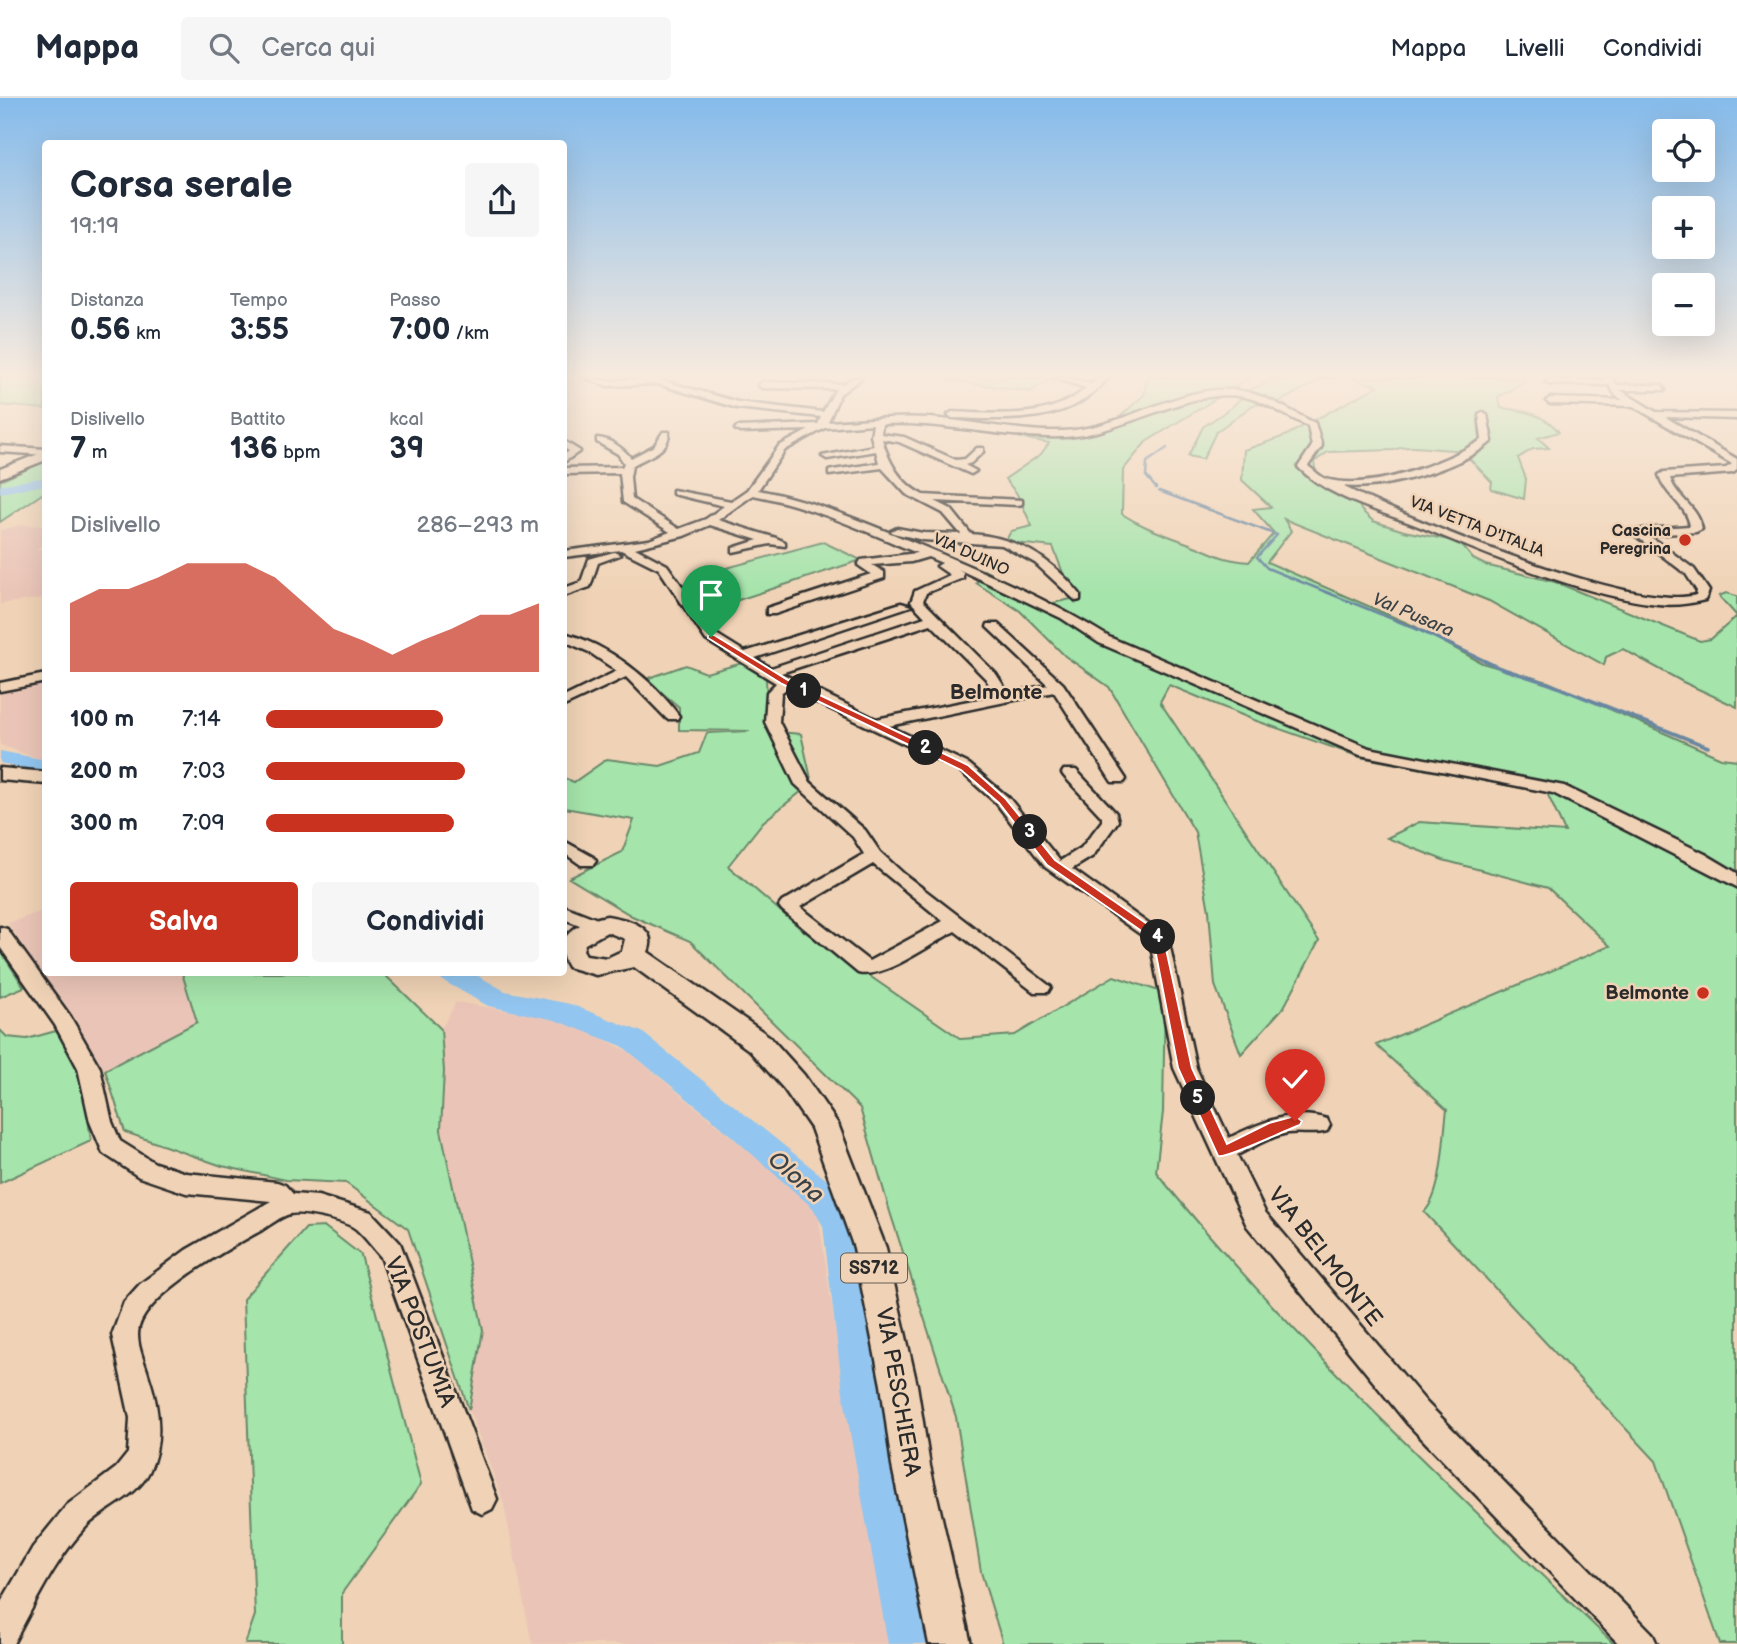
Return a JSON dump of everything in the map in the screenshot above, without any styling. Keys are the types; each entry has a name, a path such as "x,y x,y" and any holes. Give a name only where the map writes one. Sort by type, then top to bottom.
{"main road":[{"path":"0,474 42,456"},
{"path":"0,774 42,778"},
{"name":"VIA PESCHIERA","path":"576,938 617,924 632,930 638,942 634,964"},
{"name":"VIA PESCHIERA","path":"576,938 634,964 699,999 759,1043 794,1082 824,1124 870,1248 899,1385 911,1466 950,1644"}],"street":[{"path":"11,450 42,454"},
{"path":"618,450 628,466 627,500 680,534"},
{"path":"567,471 628,466 657,450"},
{"path":"567,565 593,561 680,534 710,521 751,492 780,450"},
{"path":"827,456 847,450"},
{"path":"881,450 885,465 910,492 923,496 1018,502"},
{"path":"924,450 971,471"},
{"path":"953,464 968,461 980,450"},
{"path":"1314,450 1303,467 1305,472 1339,484 1410,475 1442,466 1471,450"},
{"name":"VIA VETTA D'ITALIA","path":"1305,472 1376,506 1564,576 1633,596 1684,601 1701,597 1700,585 1690,572 1642,536 1643,532 1696,529 1687,504 1669,490 1664,475 1729,471 1737,464 1713,450"},
{"path":"833,473 885,465"},
{"path":"677,492 735,505"},
{"name":"VIA DUINO","path":"751,492 780,496 837,515 1065,615 1104,640 1227,696 1365,752 1558,789 1737,881"},
{"path":"780,496 810,504"},
{"path":"923,496 931,505 947,511 966,533"},
{"path":"837,515 910,535 994,540 1019,547 1061,580 1076,597"},
{"path":"710,521 777,542 737,550"},
{"path":"666,524 695,528"},
{"path":"569,550 627,549"},
{"name":"VIA BELMONTE","path":"627,549 663,567 711,637 777,677 942,755 982,780 1060,869 1159,938 1185,1068 1256,1219 1417,1413 1641,1644"},
{"path":"771,611 880,575 864,565 865,562 903,560 925,554 959,575 921,591 916,598 933,620 991,677 998,688 996,700"},
{"path":"567,591 586,584 593,561"},
{"path":"743,657 905,606"},
{"path":"933,620 777,677 772,722 803,784 859,835 874,856 1041,987"},
{"path":"993,627 1058,687 1118,779"},
{"path":"567,638 595,649 624,673 641,682 672,716"},
{"path":"567,697 624,673"},
{"path":"0,687 42,679"},
{"path":"875,724 1058,687"},
{"path":"1060,869 1087,852 1110,821 1110,816 1070,774"},
{"path":"567,848 587,861"},
{"path":"874,856 788,906 865,968 877,966 956,922"},
{"name":"VIA POSTUMIA","path":"0,933 64,1021 89,1068 101,1122 111,1147 147,1170 186,1183 277,1192 287,1204 318,1206 362,1219 391,1251 482,1499"},
{"path":"1223,1152 1275,1127 1295,1121 1319,1125"},
{"path":"0,1636 52,1544 79,1514 114,1488 137,1465 146,1439 137,1377 125,1331 130,1312 141,1297 178,1270 287,1204"}],"shaded area":[{"path":"21,525 42,526 42,545 36,549 42,550 42,598 0,604 0,530"},
{"path":"42,682 42,760 0,745 0,691"},
{"path":"42,911 42,975 8,923"},
{"path":"43,976 183,976 197,1022 105,1070"},
{"path":"456,1002 565,1020 628,1051 807,1199 818,1213 855,1460 892,1644 532,1644 503,1501 469,1410 483,1330 441,1130 444,1071 441,1029"}],"green space":[{"path":"1044,450 1139,450 1123,470 1122,514 1148,528 1219,556 1249,562 1274,533 1253,509 1271,507 1242,480 1244,450 1389,450 1328,452 1314,462 1316,473 1357,497 1361,510 1373,521 1404,531 1459,542 1473,559 1485,565 1555,582 1700,641 1711,639 1737,616 1737,707 1683,682 1623,649 1606,657 1604,665 1489,601 1284,519 1291,531 1267,562 1414,626 1482,663 1548,682 1721,758 1737,760 1737,1644 1720,1644 1656,1461 1424,1212 1430,1204 1439,1179 1447,1110 1376,1045 1610,946 1548,888 1443,860 1387,838 1419,822 1565,832 1547,793 1360,757 1254,720 1169,685 1160,702 1319,941 1284,1007 1241,1054 1215,985 1209,911 1195,832 1109,687 1065,656 1020,611 976,583 984,570 1044,605 1080,597 1065,578 1053,547 1005,542 1011,531 1032,526 1017,494 1005,479"},
{"path":"1191,450 1207,450 1203,459 1188,456"},
{"path":"1461,450 1531,450 1518,458 1526,479 1524,499 1491,489 1492,482"},
{"path":"42,462 42,494 0,522 0,481"},
{"path":"823,542 861,560 732,602 704,574"},
{"path":"1726,593 1737,596 1737,616 1719,596"},
{"path":"746,662 766,678 768,731 801,734 812,783 763,822 728,866 800,928 961,1039 1015,1035 1114,976 1165,993 1163,1112 1156,1172 1263,1295 1377,1415 1614,1644 1003,1644 981,1572 956,1417 890,1212 860,1108 690,941 632,916 569,878 622,852 634,820 567,809 567,779 574,782 607,759 660,766 699,753 707,733 750,731 679,730 679,707 646,679 686,665 706,673"},
{"path":"0,950 24,987 0,997"},
{"path":"183,976 386,976 441,1029 444,1071 441,1130 483,1330 469,1410 408,1229 346,1183 286,1180 222,1166 125,1132 105,1070 197,1022"},
{"path":"0,1030 7,1037 27,1039 56,1031 82,1071 91,1141 0,1183"},
{"path":"325,1227 361,1255 421,1484 342,1593 342,1644 245,1644 255,1615 243,1299 306,1228"}],"waterway":[{"name":"Val Pusara","path":"1156,488 1146,476 1147,462 1164,450"},
{"name":"Olona","path":"0,489 42,482"},
{"name":"Val Pusara","path":"1159,491 1277,535 1257,557 1267,568 1417,629"},
{"name":"Val Pusara","path":"1413,627 1500,668 1550,684 1708,747"},
{"name":"Olona","path":"0,757 42,766"},
{"name":"Olona","path":"457,976 498,999 560,1011 632,1039 722,1110 825,1198 840,1224 862,1393 910,1644"}],"place":[{"name":"Cascina Peregrina","path":"1685,540"},
{"name":"Belmonte","path":"1703,993"}],"district":[{"name":"Belmonte","path":"996,692"}],"route":[{"path":"711,637 785,682 964,767 1003,801 1028,829 1051,863 1159,938 1185,1068 1223,1152 1275,1127 1295,1121"}]}
